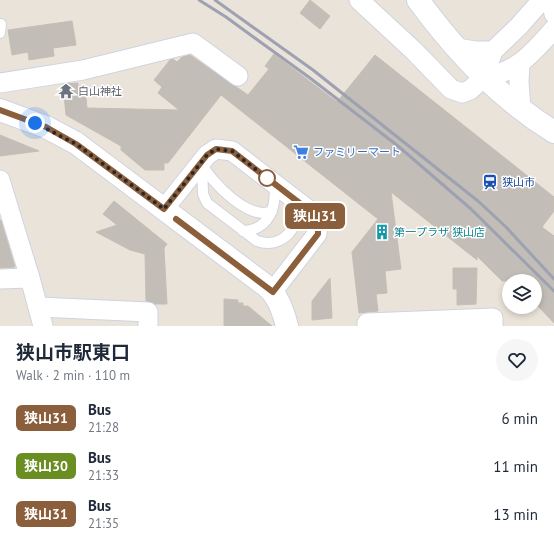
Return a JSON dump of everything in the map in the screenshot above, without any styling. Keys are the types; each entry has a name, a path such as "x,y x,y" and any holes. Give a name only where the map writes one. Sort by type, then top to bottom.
{"street":[{"path":"359,0 413,50 451,89 462,93 470,90 484,77 493,51 519,26 542,0"},
{"path":"418,0 455,47 484,77 520,109 554,132"},
{"path":"552,0 554,14"},
{"path":"484,77 499,75 520,64 554,29"},
{"path":"0,82 83,70 193,43 238,76"},
{"path":"455,47 475,51 493,51"},
{"path":"520,64 520,109"},
{"path":"0,110 46,127 76,144 164,209 273,292 285,316 287,326"},
{"path":"164,209 202,162 216,149 232,151 296,200 314,215 318,222 318,234 273,292"},
{"path":"0,180 39,307 43,326"},
{"path":"0,279 30,278"},
{"path":"39,307 148,312 148,326"},
{"path":"367,326 367,323 493,318 493,326"}],"lane":[{"path":"202,162 207,174 215,183 248,209 262,214 272,211"},
{"path":"202,162 203,194 207,203 257,241 265,244 273,244 289,233 298,216 296,200"},
{"path":"243,231 257,229 262,225 272,211 275,204 274,183"}],"building":[{"path":"310,0 330,16 320,29 300,13"},
{"path":"72,21 76,45 53,48 54,56 29,60 28,52 12,55 8,30"},
{"path":"274,54 337,102 375,55 554,197 554,211 542,227 554,236 554,323 542,310 542,274 502,274 502,281 477,256 477,260 391,192 401,269 385,271 387,293 376,294 378,311 359,313 352,252 378,219 221,95 168,163 164,163 164,170 145,170 121,150 121,146 66,115 63,84 78,83 78,86 85,86 87,108 179,110 158,93 162,87 154,80 170,60 173,59 177,62 182,57 190,55 248,95 269,69 265,66"},
{"path":"0,135 39,151 0,156"},
{"path":"114,201 167,244 164,248 167,304 155,304 146,301 145,254 130,250 96,232 117,225 103,214"},
{"path":"1,220 15,267 0,268"},
{"path":"453,268 477,268 476,304 457,305 457,289 453,289"},
{"path":"330,278 332,318 312,320 312,301"},
{"path":"224,299 238,300 238,303 243,303 243,306 248,306 272,326 224,326"}],"railway":[{"path":"199,0 226,17 310,78 398,146 471,209 554,291"},
{"path":"215,0 313,70 478,201 506,227 554,279"}],"bus line":[{"name":"狭山31","path":"0,110 46,127 76,144 164,209 207,155 216,149 232,151 314,215 318,222 319,229 318,234 273,292 266,285 176,219"}],"place":[{"name":"白山神社","path":"66,91"},
{"name":"ファミリーマート","path":"301,152"},
{"name":"狭山市","path":"490,182"},
{"name":"第一プラザ 狭山店","path":"382,232"}],"route":[{"path":"35,123 46,127 76,144 164,209 207,155 216,149 232,151 267,178"}]}
